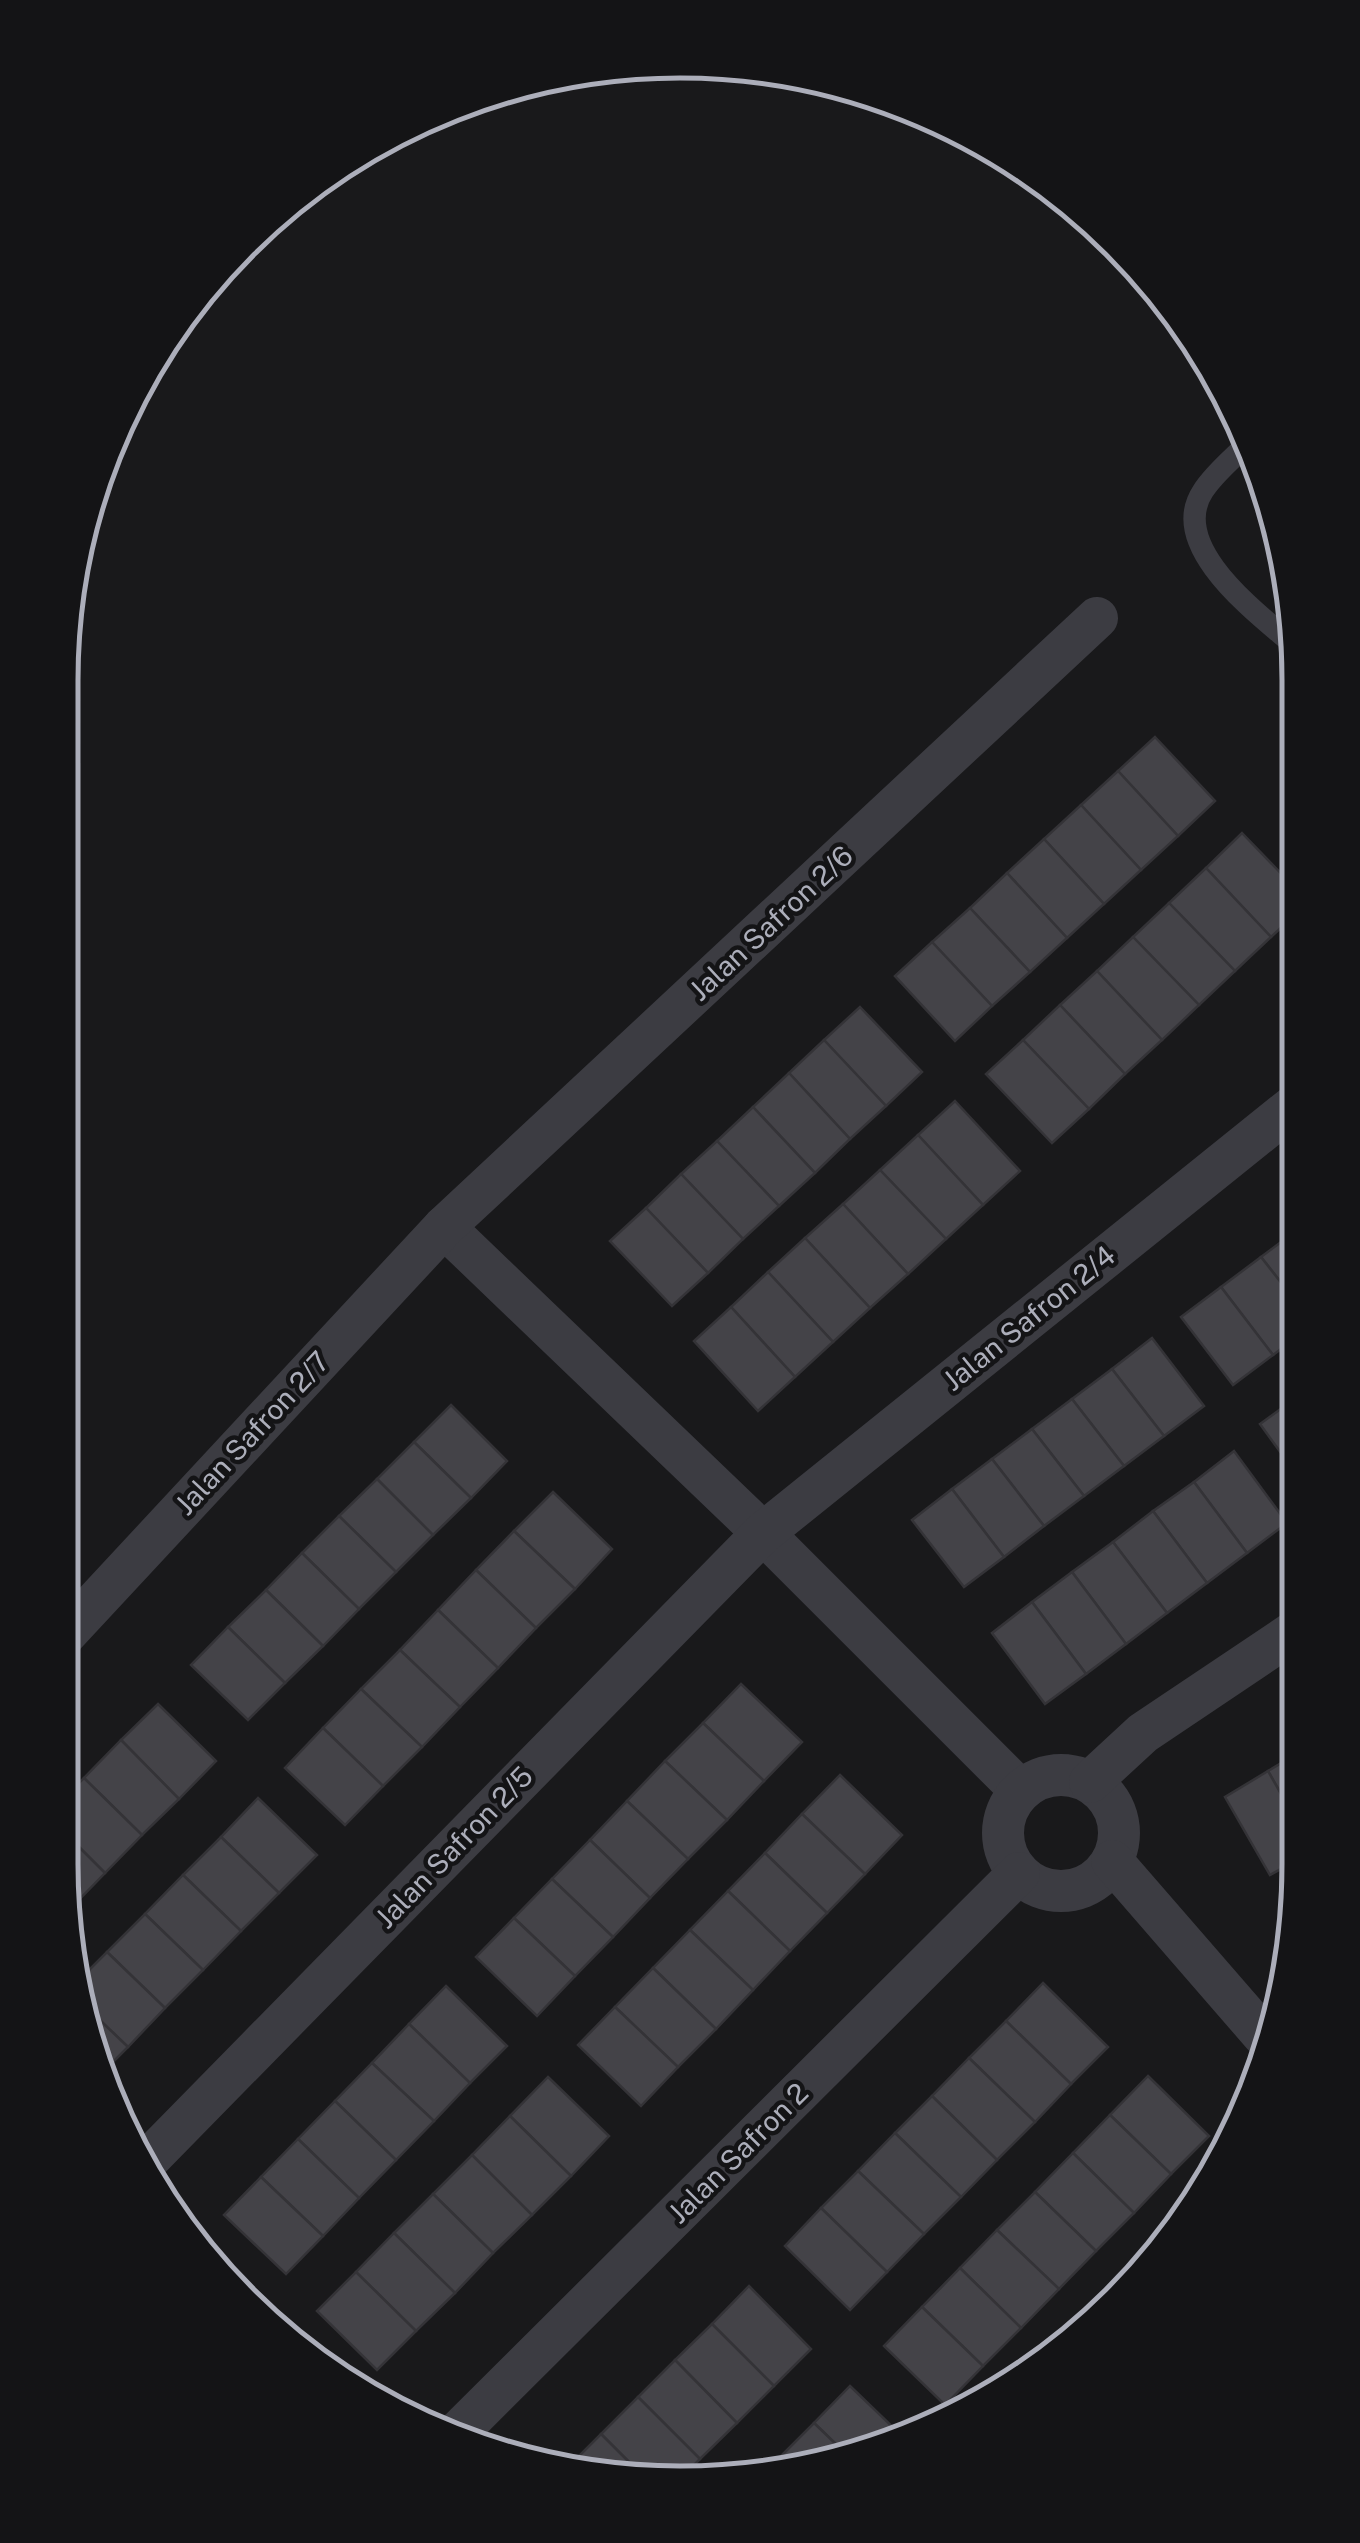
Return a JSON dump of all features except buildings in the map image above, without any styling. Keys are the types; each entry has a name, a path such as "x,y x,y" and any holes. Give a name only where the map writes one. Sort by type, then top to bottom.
{"street":[{"name":"Jalan Safron 2/6","path":"444,1227 1097,618"},
{"name":"Jalan Safron 2/4","path":"763,1533 1282,1115"},
{"path":"444,1227 763,1533 1022,1791"},
{"name":"Jalan Safron 2/7","path":"78,1621 444,1227"},
{"name":"Jalan Safron 2/5","path":"153,2155 763,1533"},
{"path":"1090,1782 1143,1733 1282,1640"},
{"path":"1054,1775 1090,1782 1114,1808 1118,1844 1102,1875 1069,1890 1033,1884 1019,1873 1008,1858 1004,1822 1022,1791 1054,1775"},
{"path":"1112,1861 1259,2030"},
{"name":"Jalan Safron 2","path":"465,2426 1019,1873"}],"lane":[{"path":"1239,453 1201,493 1194,520 1220,580 1280,633"}]}
